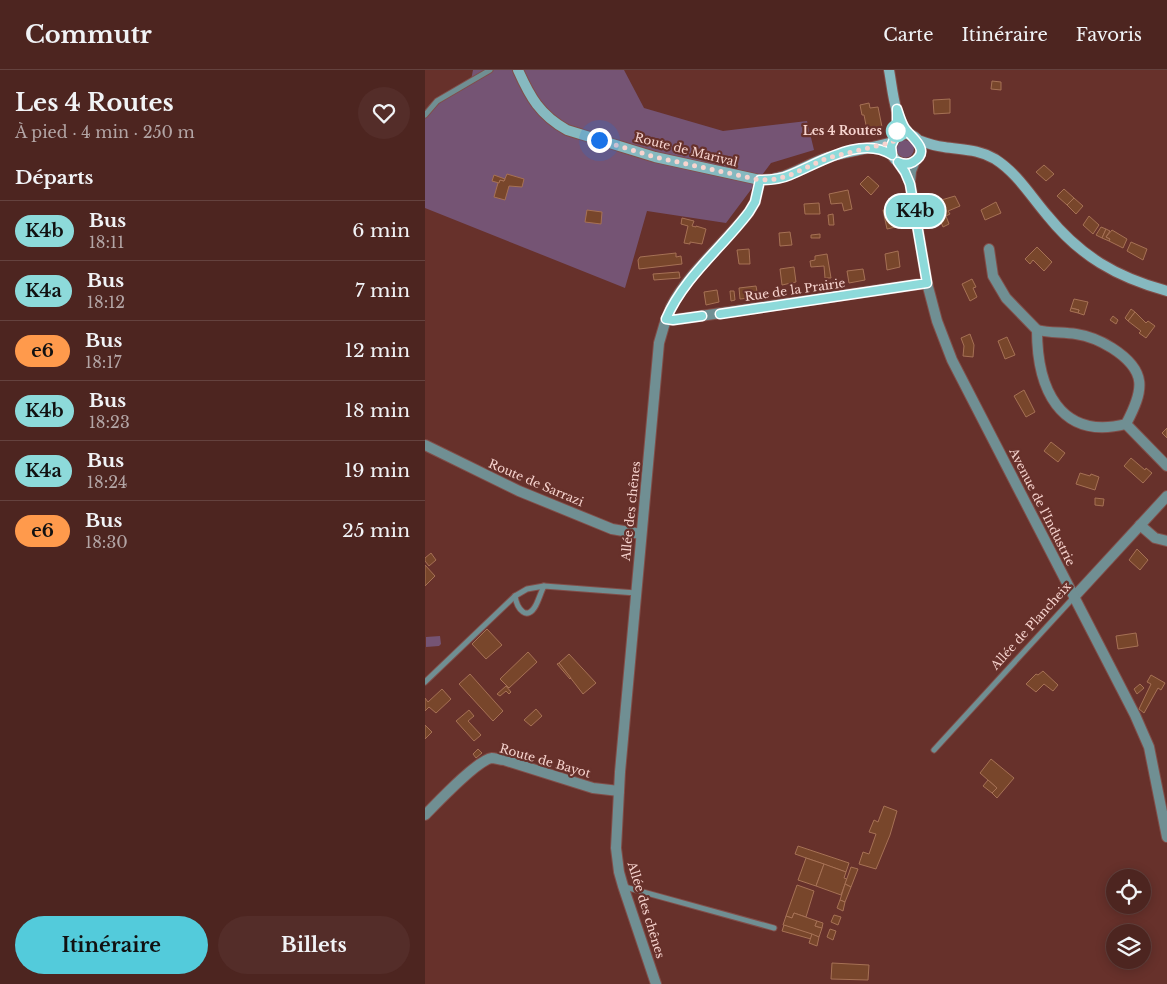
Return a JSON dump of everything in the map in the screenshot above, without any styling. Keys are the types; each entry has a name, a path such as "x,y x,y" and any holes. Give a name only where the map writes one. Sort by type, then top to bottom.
{"main road":[{"name":"Route de Marival","path":"518,70 539,108 554,123 567,130 655,157 760,180"},
{"path":"889,70 897,109 902,123 921,148 917,158"},
{"path":"895,159 891,146 897,133 897,109"},
{"path":"760,180 777,179 790,175 827,158 894,140 902,135 943,147 972,150 995,159 1012,173 1057,226 1083,252 1110,270 1128,279 1167,291"},
{"path":"867,147 880,149 907,164 931,150 943,147"}],"street":[{"name":"Avenue de l'Industrie","path":"910,184 911,171 917,158"},
{"name":"Avenue de l'Industrie","path":"895,159 905,172 910,184 927,283 937,321 952,360 1135,715 1149,747 1167,837"},
{"name":"Allée des chênes","path":"656,984 623,886 616,848 619,791 659,343 672,305 749,212 755,202 760,180"},
{"path":"989,249 993,276 1006,298 1037,330 1077,334 1100,341 1125,356 1136,369 1139,386 1135,406 1126,424 1112,428 1093,428 1075,422 1063,412 1047,390 1039,365 1037,330"},
{"name":"Rue de la Prairie","path":"666,319 673,320 927,283"},
{"path":"1126,424 1167,466"},
{"name":"Route de Sarrazi","path":"425,445 519,491 612,529 641,534"},
{"name":"Allée de Plancheix","path":"1074,597 1167,496"},
{"path":"1140,525 1155,538 1167,541"},
{"name":"Route de Bayot","path":"425,815 472,770 492,758 593,788 619,791"}],"lane":[{"path":"425,115 437,101 490,70"},
{"path":"515,596 521,611 530,612 536,605 543,586"},
{"path":"425,682 515,596 527,589 543,586 636,593"},
{"name":"Allée de Plancheix","path":"934,750 1074,597"},
{"path":"623,886 773,928"}],"shaded area":[{"path":"473,70 624,70 644,108 723,131 807,121 814,150 771,163 726,223 647,211 625,288 425,208 425,118 442,100 470,85"},
{"path":"905,140 911,143 914,149 911,155 905,158 899,155 896,149 899,143"},
{"path":"440,636 441,644 439,646 426,647 426,637"}],"building":[{"path":"992,81 1001,82 1001,90 991,89"},
{"path":"950,99 950,113 934,114 933,100"},
{"path":"869,103 870,108 878,107 882,127 867,130 860,105"},
{"path":"1044,165 1054,174 1046,181 1036,172"},
{"path":"507,174 524,179 522,187 509,186 505,200 494,197 498,183 500,180 504,181"},
{"path":"494,175 505,179 504,181 500,180 499,183 492,181"},
{"path":"868,176 879,186 871,195 860,184"},
{"path":"1064,189 1074,198 1067,205 1057,196"},
{"path":"848,190 852,209 844,211 842,203 831,204 829,194"},
{"path":"955,196 960,206 948,211 950,214 946,216 949,224 943,227 937,213 943,210 938,201"},
{"path":"1074,198 1083,206 1076,214 1067,205"},
{"path":"996,202 1001,213 985,220 981,210"},
{"path":"819,203 820,214 805,214 804,204"},
{"path":"892,209 896,227 887,229 883,210"},
{"path":"587,210 602,212 601,224 585,222"},
{"path":"833,214 834,225 829,225 828,215"},
{"path":"1089,216 1099,225 1093,234 1083,225"},
{"path":"682,218 694,221 692,226 706,229 702,244 684,243 688,226 681,224"},
{"path":"1101,227 1106,229 1102,238 1096,235"},
{"path":"1106,229 1110,231 1106,237 1110,239 1109,241 1102,238"},
{"path":"1112,230 1127,239 1123,248 1109,241 1110,239 1106,237"},
{"path":"790,232 792,245 780,246 779,233"},
{"path":"820,234 820,238 811,238 811,235"},
{"path":"1131,242 1147,249 1143,260 1127,251"},
{"path":"1037,247 1052,262 1044,271 1033,260 1030,264 1025,259"},
{"path":"749,249 750,264 739,264 737,250"},
{"path":"898,251 900,267 887,270 885,254"},
{"path":"676,253 676,257 681,256 682,264 639,269 638,260 640,257"},
{"path":"827,254 831,278 825,278 824,266 811,267 810,261 815,260 815,256"},
{"path":"794,267 796,282 782,285 780,269"},
{"path":"863,269 865,280 849,283 847,271"},
{"path":"679,272 680,278 654,280 653,274"},
{"path":"972,279 976,287 973,288 977,297 970,301 962,284"},
{"path":"756,286 758,297 740,299 739,288"},
{"path":"717,290 719,302 706,305 704,292"},
{"path":"730,291 734,291 735,300 731,301"},
{"path":"1074,299 1088,302 1084,315 1078,313 1079,310 1071,308"},
{"path":"1071,308 1079,310 1078,313 1070,311"},
{"path":"1131,309 1135,312 1128,321 1125,318"},
{"path":"1135,312 1146,323 1148,321 1155,326 1146,338 1139,333 1141,331 1128,321"},
{"path":"1113,316 1118,320 1116,324 1110,320"},
{"path":"970,334 974,345 973,357 963,356 964,346 961,338"},
{"path":"1007,337 1015,355 1005,359 998,341"},
{"path":"1024,390 1035,412 1026,417 1014,396"},
{"path":"1167,428 1167,438 1162,433"},
{"path":"1051,442 1065,453 1058,462 1044,451"},
{"path":"1131,458 1145,470 1146,468 1152,473 1143,483 1124,466"},
{"path":"1080,473 1099,477 1095,490 1076,484"},
{"path":"1095,498 1104,499 1103,506 1095,505"},
{"path":"1137,549 1148,560 1140,570 1129,560"},
{"path":"431,553 436,560 429,566 425,558"},
{"path":"425,565 435,576 425,586"},
{"path":"487,629 502,645 486,659 472,644"},
{"path":"1136,633 1138,646 1118,649 1116,636"},
{"path":"528,652 537,662 509,688 500,679"},
{"path":"569,654 596,683 583,694 559,663"},
{"path":"559,663 571,678 570,679 557,664"},
{"path":"1043,671 1058,685 1053,691 1044,684 1036,692 1026,684 1036,674 1038,675"},
{"path":"470,674 503,711 493,721 459,684"},
{"path":"1151,675 1165,683 1161,690 1158,688 1144,713 1139,709 1151,684 1147,682"},
{"path":"1140,684 1144,688 1137,694 1134,689"},
{"path":"506,686 511,692 509,694 506,691 500,696 497,694"},
{"path":"442,689 451,699 436,713 429,707 425,711 425,698 428,702"},
{"path":"536,709 542,716 531,726 524,720"},
{"path":"469,710 474,716 468,721 481,735 474,741 456,721"},
{"path":"425,725 432,732 425,739"},
{"path":"478,749 482,753 476,758 473,754"},
{"path":"991,759 1014,778 997,798 992,793 997,788 980,773"},
{"path":"988,780 997,788 992,793 983,786"},
{"path":"884,806 897,811 890,835 876,869 859,864 863,852 869,854 876,834 869,832 874,820 878,822"},
{"path":"798,846 849,863 846,872 795,854"},
{"path":"806,858 824,864 816,886 798,880"},
{"path":"824,864 846,872 844,878 847,879 841,895 816,886"},
{"path":"851,867 858,869 851,887 845,884"},
{"path":"845,884 851,887 845,902 840,900"},
{"path":"797,885 814,891 806,917 794,913 792,918 786,916"},
{"path":"840,900 845,902 843,911 837,908"},
{"path":"794,913 817,921 815,926 822,928 819,937 783,925 786,916 792,918"},
{"path":"834,915 841,917 838,925 831,922"},
{"path":"817,921 823,923 822,928 815,926"},
{"path":"784,925 812,934 811,939 782,931"},
{"path":"830,929 836,931 833,940 827,937"},
{"path":"812,934 819,937 817,946 809,943"},
{"path":"832,963 869,965 868,980 831,979"}],"bus line":[{"name":"K4b","path":"702,316 673,320 666,319 672,305 685,287 741,224 755,202 760,180 777,179 790,175 827,158 867,147 880,149 892,155 891,146 897,133 897,109 907,132 918,140 921,148 919,156 915,161 907,164 898,162 902,166 910,184 927,283 720,314"}],"place":[{"name":"Les 4 Routes","path":"897,131"}],"route":[{"path":"599,140 655,157 748,178 769,180 790,175 827,158 893,142 897,131"}]}
